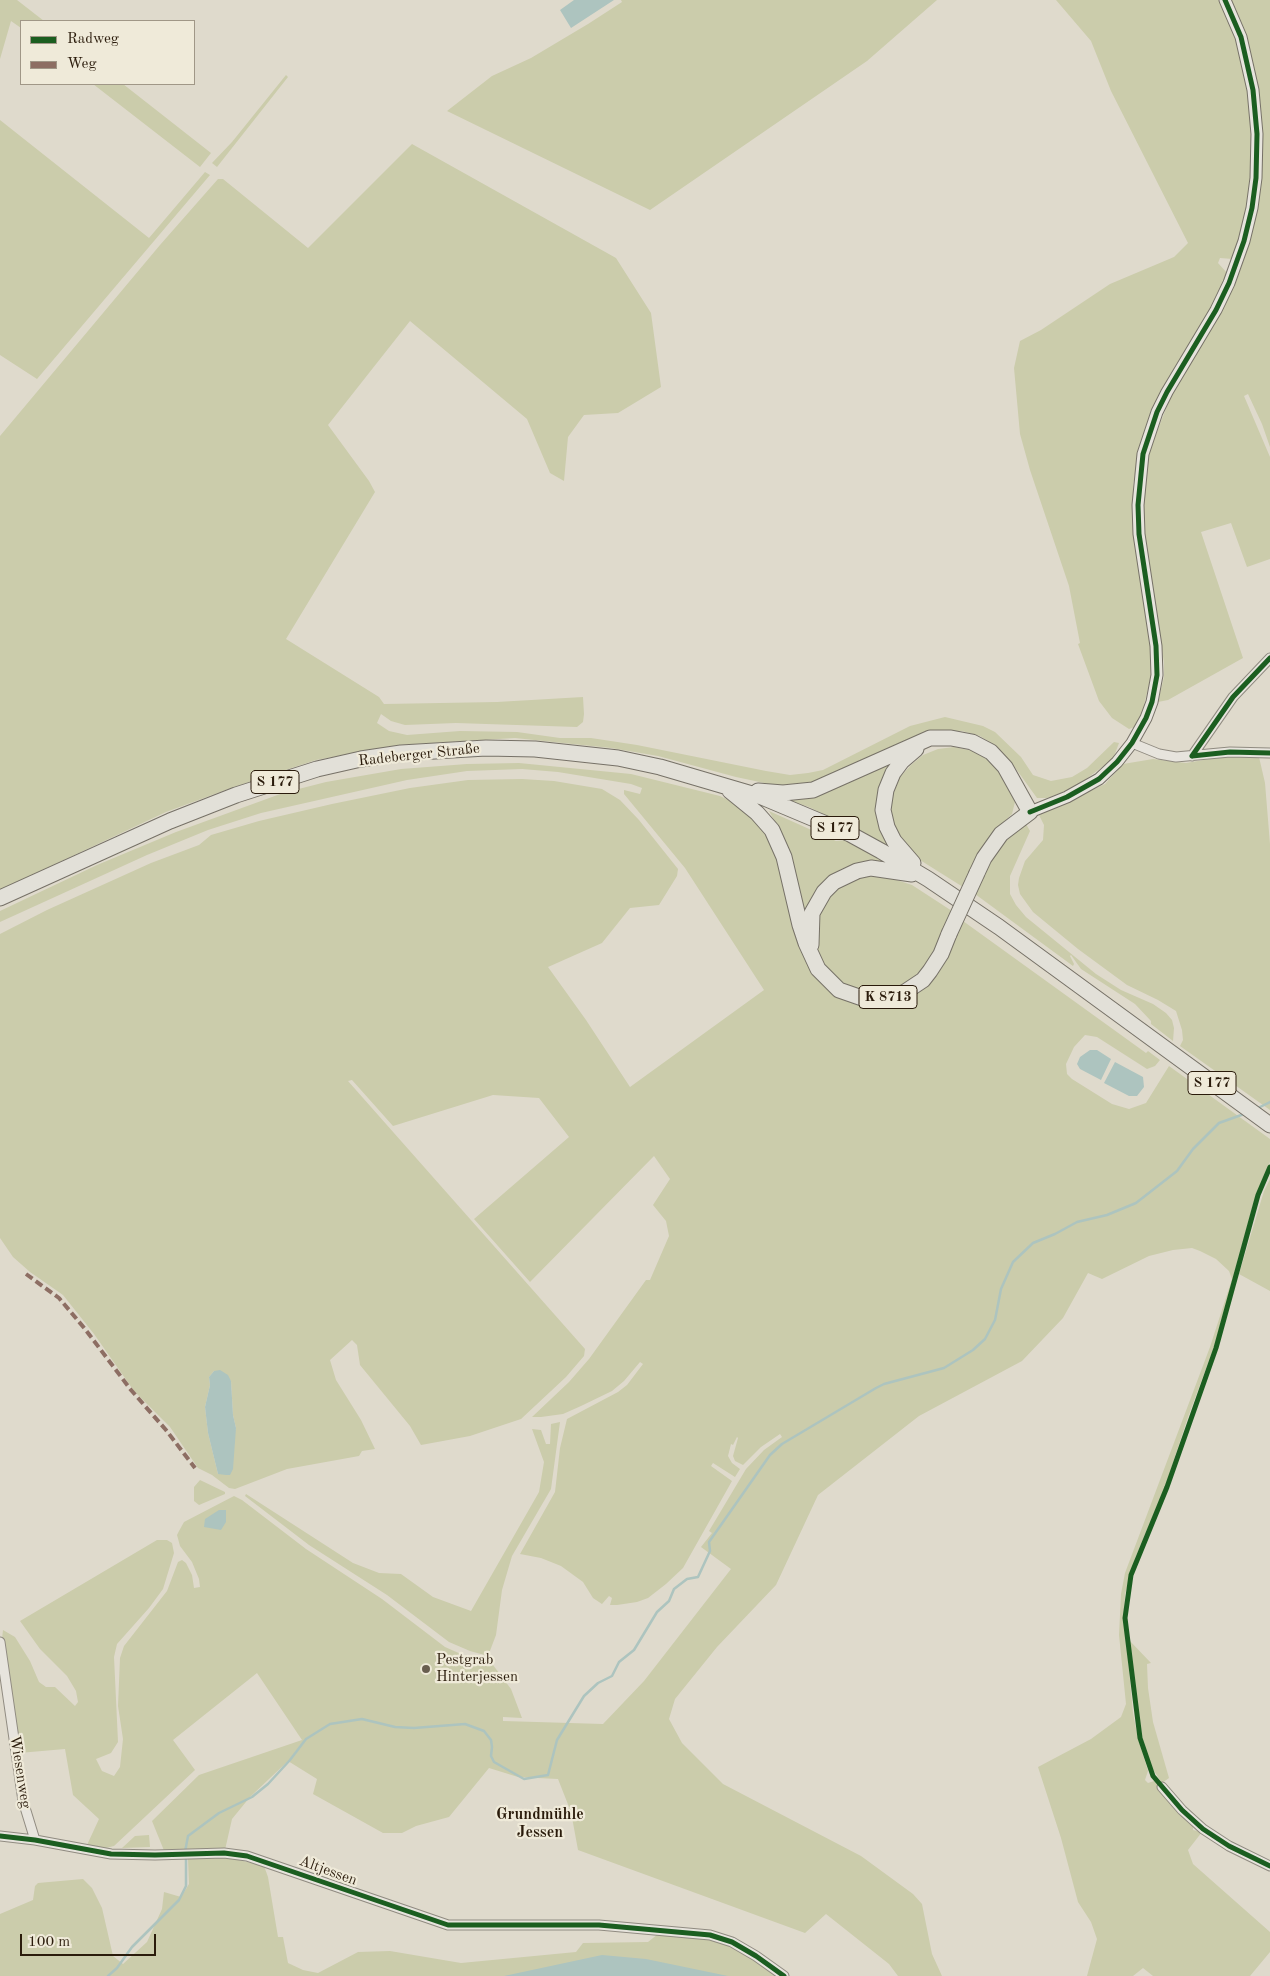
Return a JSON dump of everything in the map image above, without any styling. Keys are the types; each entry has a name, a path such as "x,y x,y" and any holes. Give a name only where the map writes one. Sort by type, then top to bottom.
{"highway":[{"path":"928,878 894,841 887,826 884,810 886,790 893,773 908,755 922,745 939,738"},
{"path":"736,789 771,792 813,790 825,787 919,742 939,738 962,739 977,744 991,752 1011,776 1030,812"},
{"name":"Radeberger Straße","path":"3,897 170,821 236,795 317,769 361,759 401,753 486,748 534,749 618,758 714,782"},
{"path":"714,782 746,802 766,821 772,830 784,857 800,926 813,959"},
{"name":"S 177","path":"714,782 771,800 850,834 928,878 1270,1124"},
{"name":"K 8713","path":"813,959 818,969 832,984 851,995 873,999 896,996 923,980 936,963 984,858 1001,834 1030,812"},
{"path":"813,959 810,932 812,913 824,892 834,882 857,871 871,868 907,872 928,878"}],"street":[{"name":"K 8713","path":"1030,812 1067,797 1099,779 1117,762 1132,743 1146,718 1152,702 1157,662 1156,646 1139,534 1138,483 1143,454 1167,392 1216,310 1229,283 1244,241 1252,208 1256,178 1258,134 1253,90 1241,38 1225,0"},
{"path":"1192,756 1233,697 1270,658"},
{"path":"1132,743 1159,754 1176,757 1230,752 1270,753"},
{"name":"Wiesenweg","path":"0,1642 23,1801 35,1840"},
{"path":"1162,1787 1182,1810 1203,1829 1229,1846 1270,1866"},
{"name":"Altjessen","path":"0,1836 35,1840 111,1854 179,1855 224,1853 247,1856 448,1925 599,1926 710,1935 732,1942 784,1976"}],"green space":[{"path":"0,0 17,0 43,20 20,20 20,27 11,21 0,59"},
{"path":"621,0 937,0 867,61 650,210 447,111 492,76 531,58 588,24 622,2"},
{"path":"1056,0 1220,0 1236,40 1249,93 1253,160 1246,210 1233,259 1220,258 1218,263 1228,274 1209,313 1176,365 1151,413 1138,456 1133,485 1133,508 1151,649 1151,676 1141,718 1135,727 1129,729 1112,718 1099,701 1078,644 1080,643 1069,586 1030,470 1020,434 1014,368 1020,341 1041,330 1110,284 1174,257 1188,243 1111,91 1091,41"},
{"path":"1231,0 1270,0 1270,447 1248,394 1244,396 1270,457 1270,559 1247,567 1231,523 1201,532 1243,658 1168,700 1158,702 1164,677 1164,663 1145,535 1143,509 1149,452 1171,396 1235,285 1250,242 1261,178 1263,134 1259,90 1245,35"},
{"path":"286,75 288,77 217,167 212,163 232,142"},
{"path":"94,85 124,85 211,153 200,167"},
{"path":"0,120 149,238 205,172 210,175 37,379 0,355"},
{"path":"412,144 616,258 651,313 661,387 618,413 584,415 568,437 564,481 550,473 527,419 410,321 328,425 375,492 286,639 379,697 384,704 497,702 583,697 584,714 583,722 577,727 456,723 405,725 391,721 381,714 377,723 389,731 407,735 460,731 517,732 560,738 591,738 637,745 790,775 823,770 910,726 945,717 983,726 995,732 1021,757 1033,775 1051,781 1072,777 1087,768 1114,742 1119,743 1113,759 1074,788 1047,798 1037,798 1011,762 996,746 980,736 962,731 931,731 819,783 788,788 736,777 658,756 611,748 515,738 398,745 316,760 231,788 166,812 0,890 0,436 160,245 218,179 223,179 308,248"},
{"path":"954,747 973,751 987,759 998,770 1015,802 1012,814 993,832 979,854 963,887 920,860 903,843 891,814 892,797 900,777 911,765 923,755 938,749"},
{"path":"1227,756 1259,757 1265,783 1270,844 1270,1110 1180,1046 1183,1040 1182,1030 1176,1011 1127,985 1078,949 1033,912 1020,894 1018,885 1025,861 1043,840 1044,825 1039,815 1105,784 1123,764 1153,759 1186,763"},
{"path":"897,757 887,772 892,848 809,807 788,800 824,793"},
{"path":"519,763 631,774 720,796 743,807 765,831 835,993 907,997 963,921 1146,1053 1148,1051 1160,1060 1155,1066 1147,1069 1097,1037 1085,1035 1074,1047 1066,1064 1067,1074 1072,1079 1112,1104 1129,1109 1146,1103 1169,1066 1270,1139 1270,1162 1256,1194 1214,1347 1165,1487 1136,1556 1125,1594 1124,1617 1133,1713 1148,1771 1145,1780 1148,1783 1154,1781 1193,1825 1193,1830 1202,1832 1188,1850 1193,1864 1270,1932 1270,1952 1250,1976 1153,1976 1143,1968 1133,1976 1087,1976 1097,1939 1091,1922 1078,1902 1061,1838 1038,1767 1091,1739 1121,1717 1126,1704 1119,1635 1121,1594 1125,1573 1210,1347 1232,1279 1229,1271 1216,1259 1192,1248 1173,1250 1149,1256 1102,1279 1088,1273 1063,1318 1022,1361 919,1416 818,1495 776,1585 717,1647 675,1699 669,1719 682,1743 723,1784 861,1856 913,1894 922,1904 932,1954 942,1976 898,1976 889,1964 826,1914 805,1933 578,1850 571,1812 558,1779 518,1777 489,1768 449,1817 416,1826 402,1833 383,1833 313,1794 317,1779 288,1761 250,1797 232,1819 225,1850 165,1853 152,1821 199,1775 302,1740 257,1673 173,1740 195,1770 114,1846 106,1848 87,1845 99,1819 73,1795 65,1749 19,1753 2,1639 3,1630 15,1637 30,1661 39,1682 46,1687 55,1687 75,1706 78,1702 76,1691 67,1676 40,1649 20,1621 157,1540 167,1540 172,1543 174,1553 163,1589 117,1644 114,1657 118,1742 111,1753 96,1759 102,1771 114,1776 120,1767 123,1739 118,1706 120,1658 124,1646 167,1591 178,1562 182,1560 186,1563 192,1575 194,1588 200,1587 192,1562 180,1546 177,1535 184,1522 234,1496 242,1500 306,1549 382,1599 445,1647 470,1658 490,1661 511,1689 522,1718 503,1717 503,1721 603,1724 644,1681 731,1569 701,1547 712,1533 709,1531 746,1469 764,1450 782,1437 780,1434 761,1447 743,1465 735,1461 733,1456 737,1437 733,1445 731,1444 728,1456 732,1463 740,1469 735,1477 713,1463 711,1466 732,1481 683,1568 648,1598 637,1602 610,1605 612,1598 609,1596 602,1604 593,1598 583,1582 561,1566 541,1558 520,1554 555,1492 560,1448 567,1419 618,1392 627,1385 643,1364 640,1362 624,1381 612,1391 581,1406 563,1414 532,1417 569,1382 589,1359 646,1280 650,1280 669,1236 666,1221 653,1205 670,1179 654,1156 530,1282 474,1219 569,1137 539,1098 493,1095 393,1126 352,1080 348,1081 585,1349 584,1356 566,1377 521,1419 470,1436 421,1445 410,1426 360,1365 357,1345 352,1340 330,1360 336,1380 361,1420 375,1449 362,1451 359,1456 287,1469 235,1489 229,1488 212,1475 198,1468 170,1427 134,1391 94,1334 63,1295 30,1272 13,1257 0,1238 0,934 47,910 151,863 199,845 211,835 259,821 332,804 410,788 468,780 522,779 554,781 602,789 620,800 639,820 678,869 677,876 659,905 630,908 602,943 548,967 630,1087 764,990 685,868 624,794 624,790 640,794 642,788 631,784 558,772 522,769 467,771 407,780 261,813 208,830 147,855 0,922 0,911 97,865 176,832 283,793 326,782 401,769 467,764","holes":["214,1371 231,1381 233,1415 236,1428 218,1474 208,1433 205,1407 210,1385 209,1377"]},
{"path":"769,811 836,841 846,840 891,864 856,864 841,869 830,878 806,924 782,834"},
{"path":"1026,824 1030,831 1010,876 1010,894 1016,905 1026,917 1096,974 1121,990 1153,1004 1166,1013 1172,1020 1174,1028 1173,1041 1151,1024 1151,1021 1135,1004 1081,969 1071,955 1073,966 975,894 990,862 1004,839"},
{"path":"878,874 912,885 952,911 935,949 926,964 914,977 903,985 890,990 872,993 845,986 826,969 816,947 818,918 831,895 840,886 858,876"},
{"path":"1270,1179 1270,1291 1239,1274 1264,1191"},
{"path":"560,1422 551,1489 512,1556 502,1590 496,1635 488,1656 449,1642 387,1595 309,1545 245,1496 246,1494 353,1563 379,1573 401,1574 433,1597 471,1611 539,1492 544,1462 532,1429 541,1430 546,1444 550,1444 551,1424"},
{"path":"200,1480 225,1492 225,1494 199,1505 194,1501 194,1487"},
{"path":"1129,1640 1151,1663 1147,1664 1153,1722 1169,1778 1162,1783 1152,1768 1142,1737"},
{"path":"149,1835 150,1847 122,1848 135,1836"},
{"path":"222,1858 264,1866 268,1877 278,1937 283,1937 288,1963 303,1970 318,1973 358,1952 390,1951 461,1963 576,1952 583,1943 648,1942 658,1934 709,1939 729,1945 754,1959 777,1976 0,1976 0,1914 33,1900 35,1886 38,1883 83,1879 92,1888 102,1908 113,1956 123,1964 147,1942 162,1909 164,1892 181,1897 189,1884 188,1859"}],"water":[{"path":"574,0 614,0 571,28 560,10"},
{"path":"1090,1050 1097,1050 1111,1059 1101,1080 1080,1069 1077,1064 1080,1057"},
{"path":"1115,1062 1143,1077 1144,1087 1137,1096 1129,1096 1104,1083"},
{"path":"220,1370 228,1375 231,1381 233,1415 236,1428 233,1469 230,1475 218,1474 208,1433 205,1407 210,1385 209,1377 214,1371"},
{"path":"219,1510 226,1510 226,1522 221,1530 204,1527 205,1519"},
{"path":"602,1955 646,1959 728,1976 504,1976"}],"waterway":[{"path":"1256,1109 1270,1102"},
{"path":"185,1852 188,1836 219,1813 252,1797 268,1784 306,1739 330,1724 362,1719 395,1727 414,1728 465,1724 484,1731 491,1740 491,1756 494,1762 524,1779 548,1775 557,1740 584,1696 598,1683 612,1676 619,1662 634,1650 657,1612 669,1601 674,1589 687,1579 698,1577 710,1551 709,1542 770,1455 782,1444 876,1388 884,1384 944,1368 973,1350 985,1339 995,1320 1001,1289 1013,1262 1033,1243 1077,1222 1107,1215 1136,1203 1177,1171 1193,1149 1219,1123 1244,1114"},
{"path":"108,1976 117,1968 132,1947 179,1900 186,1886 186,1857"}],"marked path":[{"path":"26,1274 59,1298 195,1468"}],"cycle path":[{"path":"1030,812 1067,797 1099,779 1117,762 1132,743 1146,718 1152,702 1157,675 1156,646 1139,534 1138,505 1143,454 1157,412 1167,392 1216,310 1229,283 1244,241 1252,208 1256,178 1257,134 1253,90 1241,37 1225,0"},
{"path":"1192,756 1233,697 1270,658"},
{"path":"1192,756 1230,752 1270,753"},
{"path":"1270,1167 1258,1195 1216,1348 1167,1487 1131,1575 1125,1618 1140,1738 1153,1776 1182,1810 1203,1829 1229,1846 1270,1866"},
{"path":"0,1836 35,1840 111,1854 224,1853 247,1856 448,1925 599,1925 710,1935 732,1942 784,1976"}],"place":[{"name":"Pestgrab Hinterjessen","path":"426,1669"}],"district":[{"name":"Grundmühle Jessen","path":"540,1824"}]}
